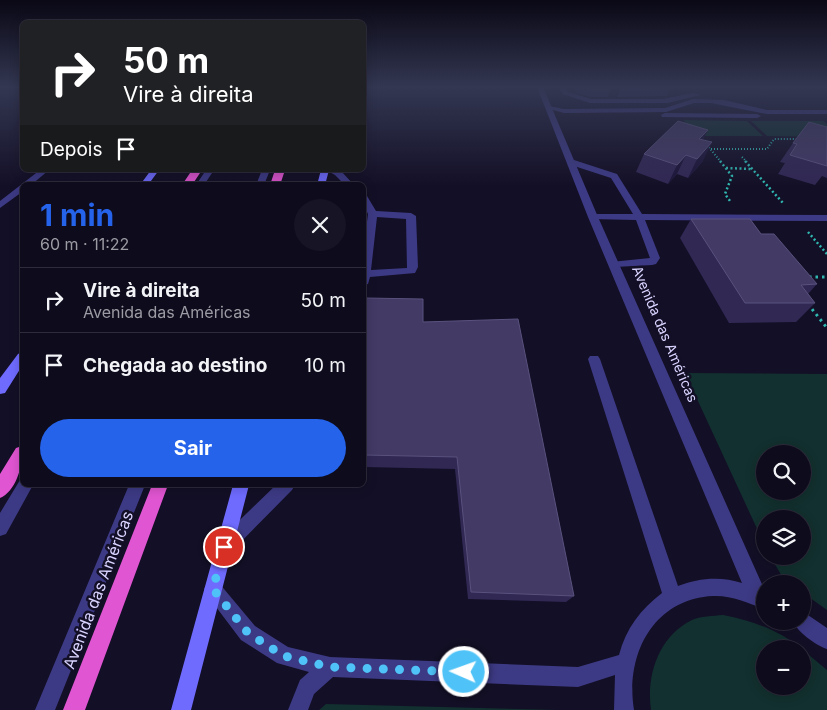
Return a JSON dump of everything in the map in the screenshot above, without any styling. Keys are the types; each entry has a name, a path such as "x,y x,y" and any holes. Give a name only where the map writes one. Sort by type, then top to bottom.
{"highway":[{"path":"0,490 20,456"},
{"name":"Avenida das Américas","path":"74,710 159,487"}],"main road":[{"path":"0,389 20,360"},
{"path":"181,710 240,487"}],"street":[{"name":"Avenida das Américas","path":"554,120 593,217 756,587"},
{"path":"571,162 614,176 639,218 654,253 652,262 614,264"},
{"path":"30,182 42,172"},
{"path":"335,172 347,182"},
{"path":"0,205 20,190"},
{"path":"366,202 373,214 366,263"},
{"path":"366,277 411,271 413,266 412,216 373,214"},
{"path":"593,217 827,218"},
{"path":"594,360 672,595"},
{"path":"0,528 24,487"},
{"path":"45,710 136,487"},
{"path":"224,547 285,487"},
{"path":"624,710 626,662 635,632 652,610 672,595 697,588 725,588 756,597"},
{"path":"213,589 248,633 284,656 330,667 578,677 626,662"},
{"path":"811,627 827,640"},
{"path":"298,710 307,687 330,667"}],"path":[{"path":"710,149 767,149 774,139 798,139"},
{"path":"707,144 732,176 725,194 742,218"},
{"path":"726,168 752,168"},
{"path":"808,277 827,277"},
{"path":"805,299 827,328"}],"green space":[{"path":"683,120 747,121 763,136 696,136"},
{"path":"751,121 823,121 827,124 827,137 767,136"},
{"path":"685,373 827,374 827,610 811,599 811,575 781,575 775,565 811,565 811,510 756,510 756,527"},
{"path":"723,615 744,620 756,624 756,630 772,630 789,640 756,640 756,695 811,695 811,657 827,670 827,710 651,710 650,697 653,670 663,646 681,627 692,620 707,616"},
{"path":"326,704 558,710 319,710"}],"building":[{"path":"678,121 708,130 699,139 712,142 697,159 686,155 677,165 644,154"},
{"path":"809,122 827,127 827,166 790,155 797,144 793,143"},
{"path":"691,219 750,219 761,234 774,234 817,284 801,285 815,303 745,303"},
{"path":"366,298 423,299 423,322 518,319 574,596 471,592 457,457 366,455"}],"route":[{"path":"224,547 213,589 248,633 284,656 330,667 464,672"}]}
